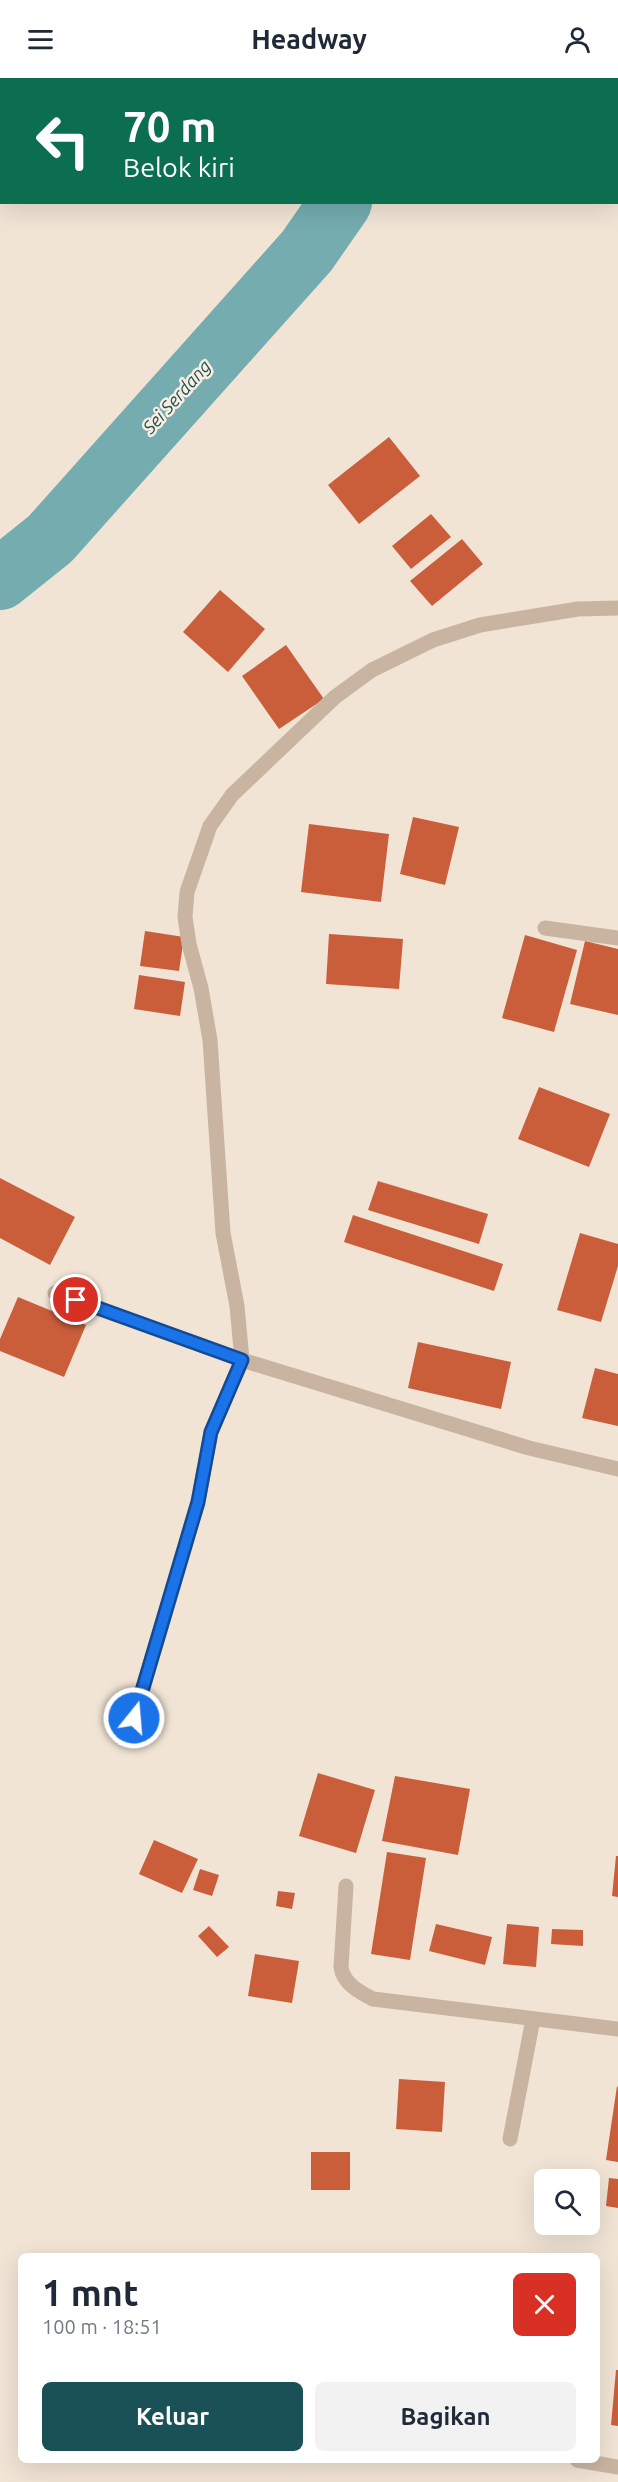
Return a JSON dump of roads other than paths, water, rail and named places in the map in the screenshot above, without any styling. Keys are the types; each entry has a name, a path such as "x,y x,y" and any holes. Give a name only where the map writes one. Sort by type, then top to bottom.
{"street":[{"path":"134,1718 198,1502 211,1432 242,1360 237,1306 223,1233 210,1040 185,917 187,892 210,826 241,787 335,697 372,670 433,640 480,625 578,609 618,608"},
{"path":"545,928 618,938"},
{"path":"55,1293 242,1360 529,1448 618,1469"},
{"path":"346,1886 341,1967 343,1976 359,1992 373,1999 618,2029"},
{"path":"510,2139 533,2019"},
{"path":"595,2463 618,2467"}],"waterway":[{"name":"Sei Serdang","path":"0,579 50,539 307,251 340,204"}]}
